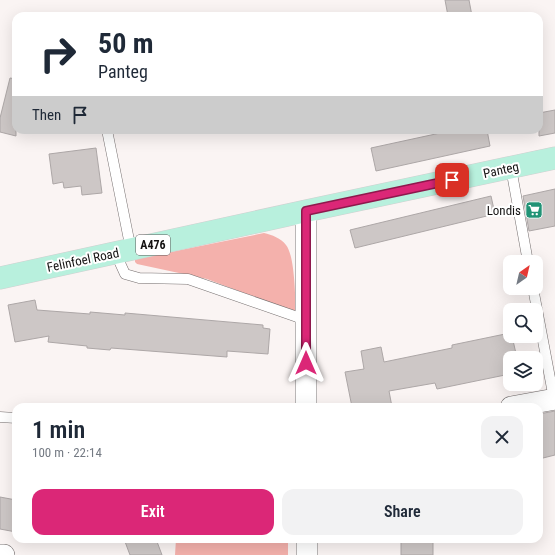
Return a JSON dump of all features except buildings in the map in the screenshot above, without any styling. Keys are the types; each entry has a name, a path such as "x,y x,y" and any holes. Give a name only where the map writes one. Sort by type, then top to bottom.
{"main road":[{"name":"Panteg","path":"306,211 555,158"},
{"name":"Felinfoel Road","path":"0,278 306,211"}],"street":[{"path":"306,211 306,403"},
{"path":"533,403 555,399"},
{"path":"307,543 307,555"},
{"path":"0,554 4,555"}],"lane":[{"path":"108,134 124,251 120,264 125,274 139,278 188,278 306,320"},
{"path":"511,168 527,255"},
{"path":"534,295 555,399"},
{"path":"0,417 12,418"}],"shaded area":[{"path":"264,233 282,240 289,250 293,267 296,313 207,279 137,264 135,262 135,260 141,258"},
{"path":"176,543 288,543 288,555 175,555"}],"place":[{"name":"Londis","path":"534,210"}],"route":[{"path":"306,363 306,211 452,180"}]}
